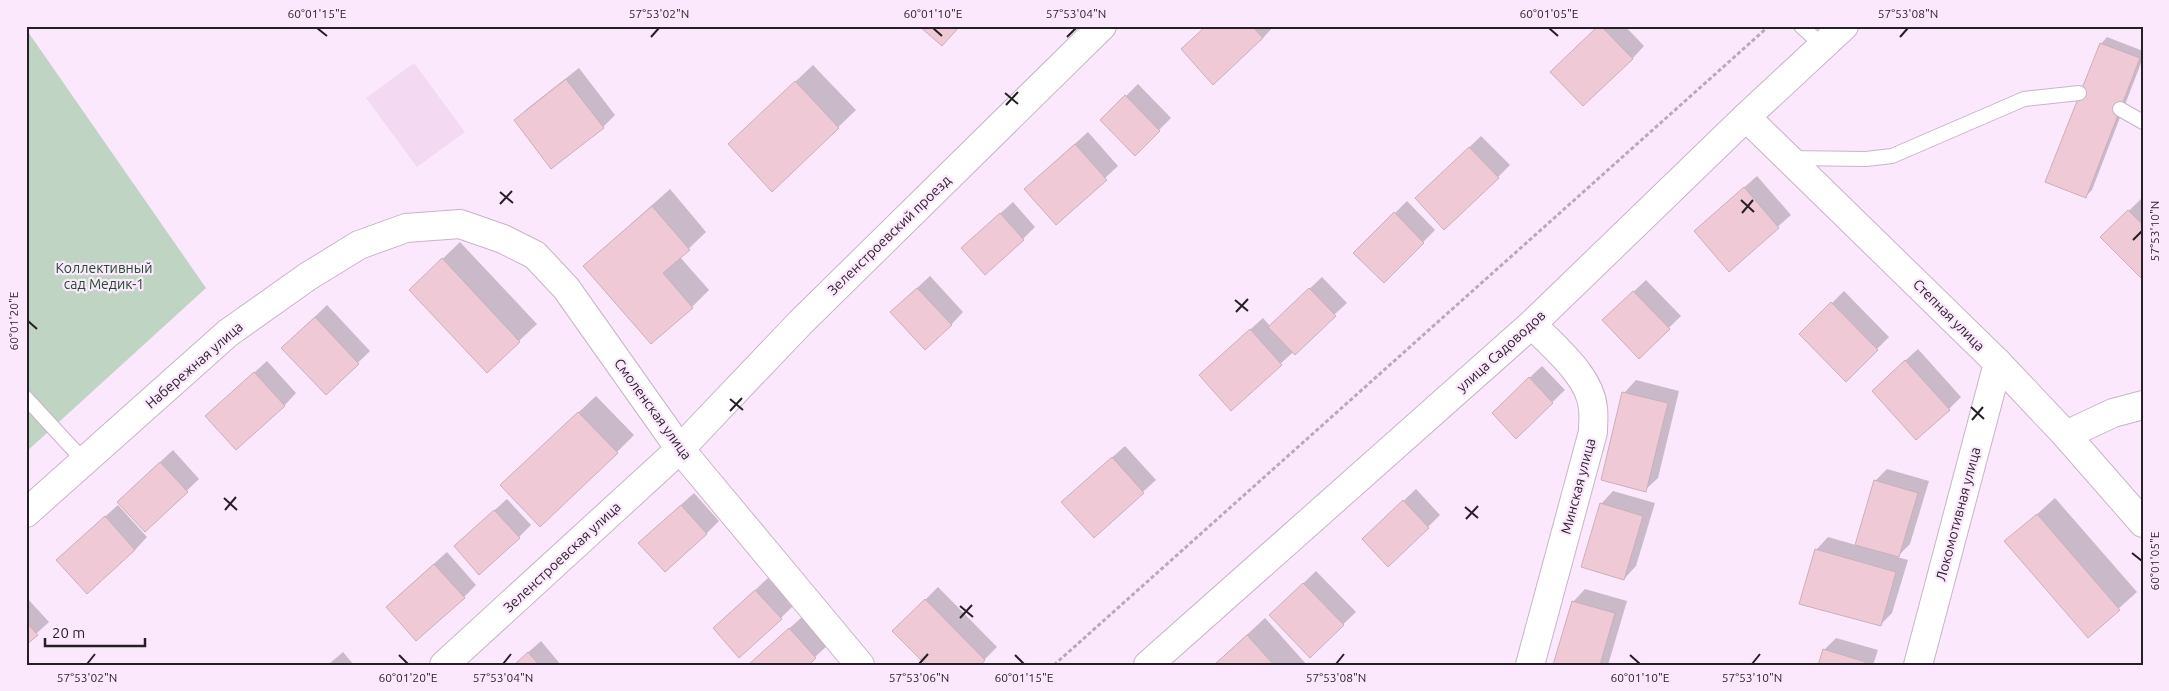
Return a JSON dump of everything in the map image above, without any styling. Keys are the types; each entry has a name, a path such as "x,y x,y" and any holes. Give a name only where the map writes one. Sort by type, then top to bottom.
{"street":[{"name":"Зеленстроевский проезд","path":"680,449 800,323 1102,26"},
{"name":"улица Садоводов","path":"1148,665 1532,324 1746,117 1844,26"},
{"name":"Степная улица","path":"1746,117 1998,363 2066,435 2143,522"},
{"name":"Смоленская улица","path":"406,228 460,224 503,239 535,255 566,288 680,449 860,665"},
{"name":"Набережная улица","path":"26,513 228,332 307,277 359,245 406,228"},
{"name":"Минская улица","path":"1530,665 1593,432 1593,407 1586,386 1574,369 1532,324"},
{"name":"Локомотивная улица","path":"1918,665 1998,363"},
{"path":"2066,435 2113,413 2143,405"},
{"name":"Зеленстроевская улица","path":"444,665 680,449"}],"lane":[{"path":"1801,26 1823,46"},
{"path":"1790,158 1866,159 1892,156 2024,99 2079,93"},
{"path":"2120,109 2143,122"},
{"path":"26,398 84,460"}],"path":[{"path":"1054,665 1769,26"}],"shaded area":[{"path":"414,63 465,132 417,167 366,98"}],"green space":[{"name":"Коллективный сад Медик-1","path":"26,29 206,288 26,452"}],"building":[{"path":"919,26 960,26 942,46"},
{"path":"1206,26 1252,26 1263,38 1213,85 1181,49"},
{"path":"1598,26 1601,26 1633,59 1583,106 1550,72"},
{"path":"2100,43 2140,58 2086,198 2045,182"},
{"path":"566,79 604,128 551,169 514,120"},
{"path":"795,81 839,128 772,192 728,144"},
{"path":"1125,95 1160,131 1135,156 1100,120"},
{"path":"1075,144 1107,180 1056,225 1024,189"},
{"path":"1469,147 1499,178 1444,230 1415,198"},
{"path":"1744,187 1779,228 1729,272 1694,231"},
{"path":"652,206 690,250 663,273 693,308 651,344 583,266"},
{"path":"2128,210 2143,225 2143,280 2100,237"},
{"path":"1394,212 1424,243 1384,283 1353,253"},
{"path":"1000,213 1024,240 985,275 961,248"},
{"path":"442,258 520,342 487,373 409,290"},
{"path":"917,288 952,325 925,350 890,312"},
{"path":"1309,288 1336,316 1295,355 1268,327"},
{"path":"1633,291 1670,329 1639,359 1602,320"},
{"path":"1831,302 1878,350 1846,382 1799,334"},
{"path":"315,317 359,364 326,395 281,348"},
{"path":"1250,329 1282,365 1231,411 1199,375"},
{"path":"1905,360 1950,410 1916,440 1872,391"},
{"path":"254,372 285,406 236,450 205,416"},
{"path":"1529,377 1553,403 1516,439 1492,413"},
{"path":"1622,392 1668,403 1646,492 1601,480"},
{"path":"578,412 618,453 540,527 500,485"},
{"path":"1112,457 1144,493 1094,538 1061,502"},
{"path":"160,462 188,492 145,532 117,502"},
{"path":"1874,480 1918,493 1899,557 1855,545"},
{"path":"1403,500 1429,528 1388,567 1362,539"},
{"path":"1600,503 1643,516 1624,580 1581,567"},
{"path":"681,505 707,534 665,572 638,543"},
{"path":"494,510 520,538 479,575 454,546"},
{"path":"2037,514 2120,610 2088,638 2004,541"},
{"path":"105,516 135,550 87,594 56,560"},
{"path":"1815,549 1896,572 1881,626 1799,604"},
{"path":"434,564 465,598 416,641 386,607"},
{"path":"1303,583 1344,625 1310,658 1269,615"},
{"path":"755,590 782,619 739,658 713,628"},
{"path":"925,599 985,660 981,665 926,665 892,631"},
{"path":"1572,601 1615,613 1600,665 1553,665"},
{"path":"26,622 38,635 26,645"},
{"path":"789,628 816,658 809,665 748,665"},
{"path":"1247,635 1274,665 1214,665"},
{"path":"1823,649 1866,662 1865,665 1818,665"},
{"path":"528,652 539,665 514,665"}]}
